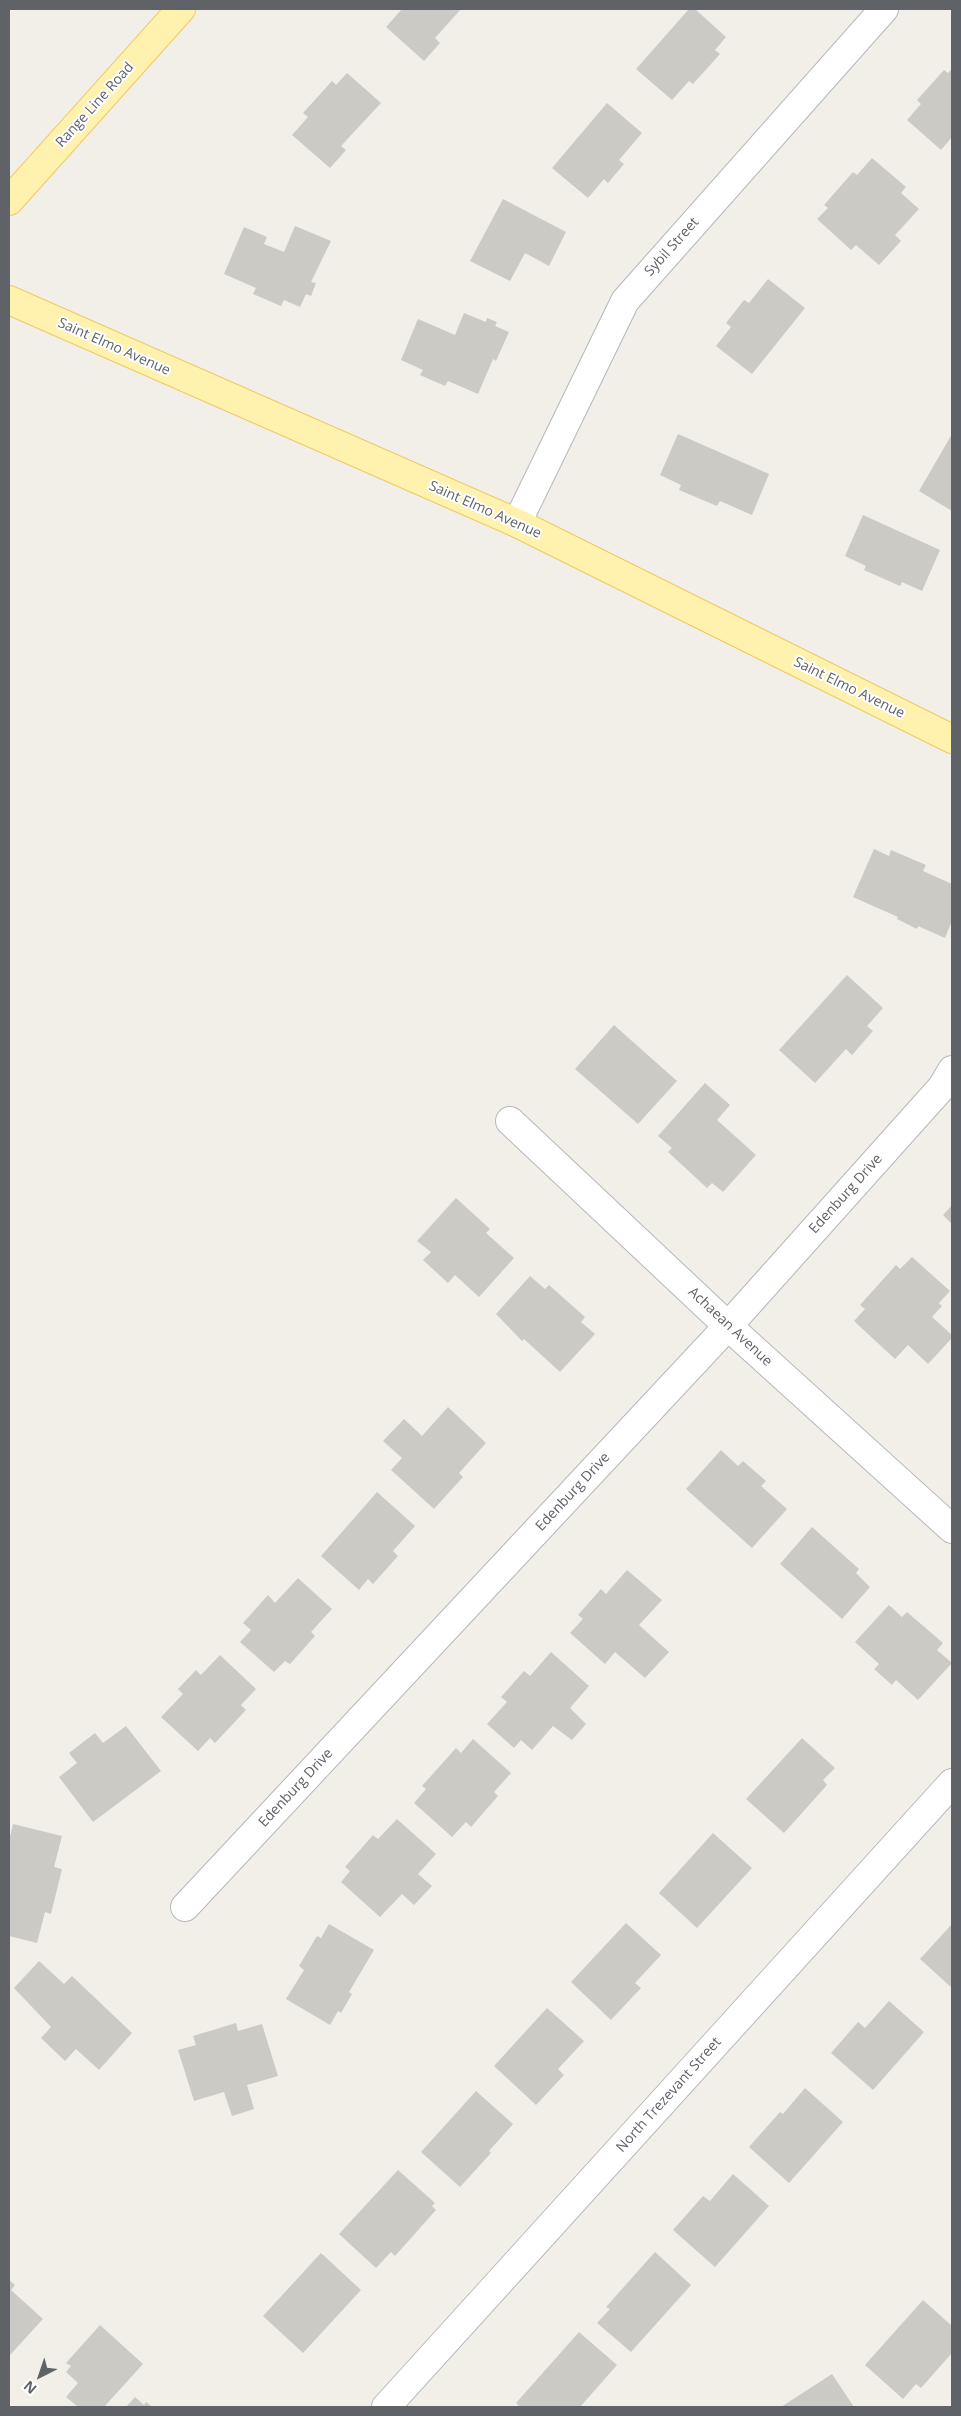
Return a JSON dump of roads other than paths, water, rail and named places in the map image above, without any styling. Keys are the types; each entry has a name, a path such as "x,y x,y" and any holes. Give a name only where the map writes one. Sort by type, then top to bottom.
{"main road":[{"name":"Range Line Road","path":"9,201 181,9"},
{"name":"Saint Elmo Avenue","path":"9,300 517,523 952,739"}],"street":[{"name":"Sybil Street","path":"517,523 625,300 884,9"},
{"name":"Edenburg Drive","path":"185,1907 728,1326 942,1087 952,1070"},
{"name":"Achaean Avenue","path":"510,1121 728,1326 952,1529"},
{"name":"North Trezevant Street","path":"386,2407 952,1783"}]}
